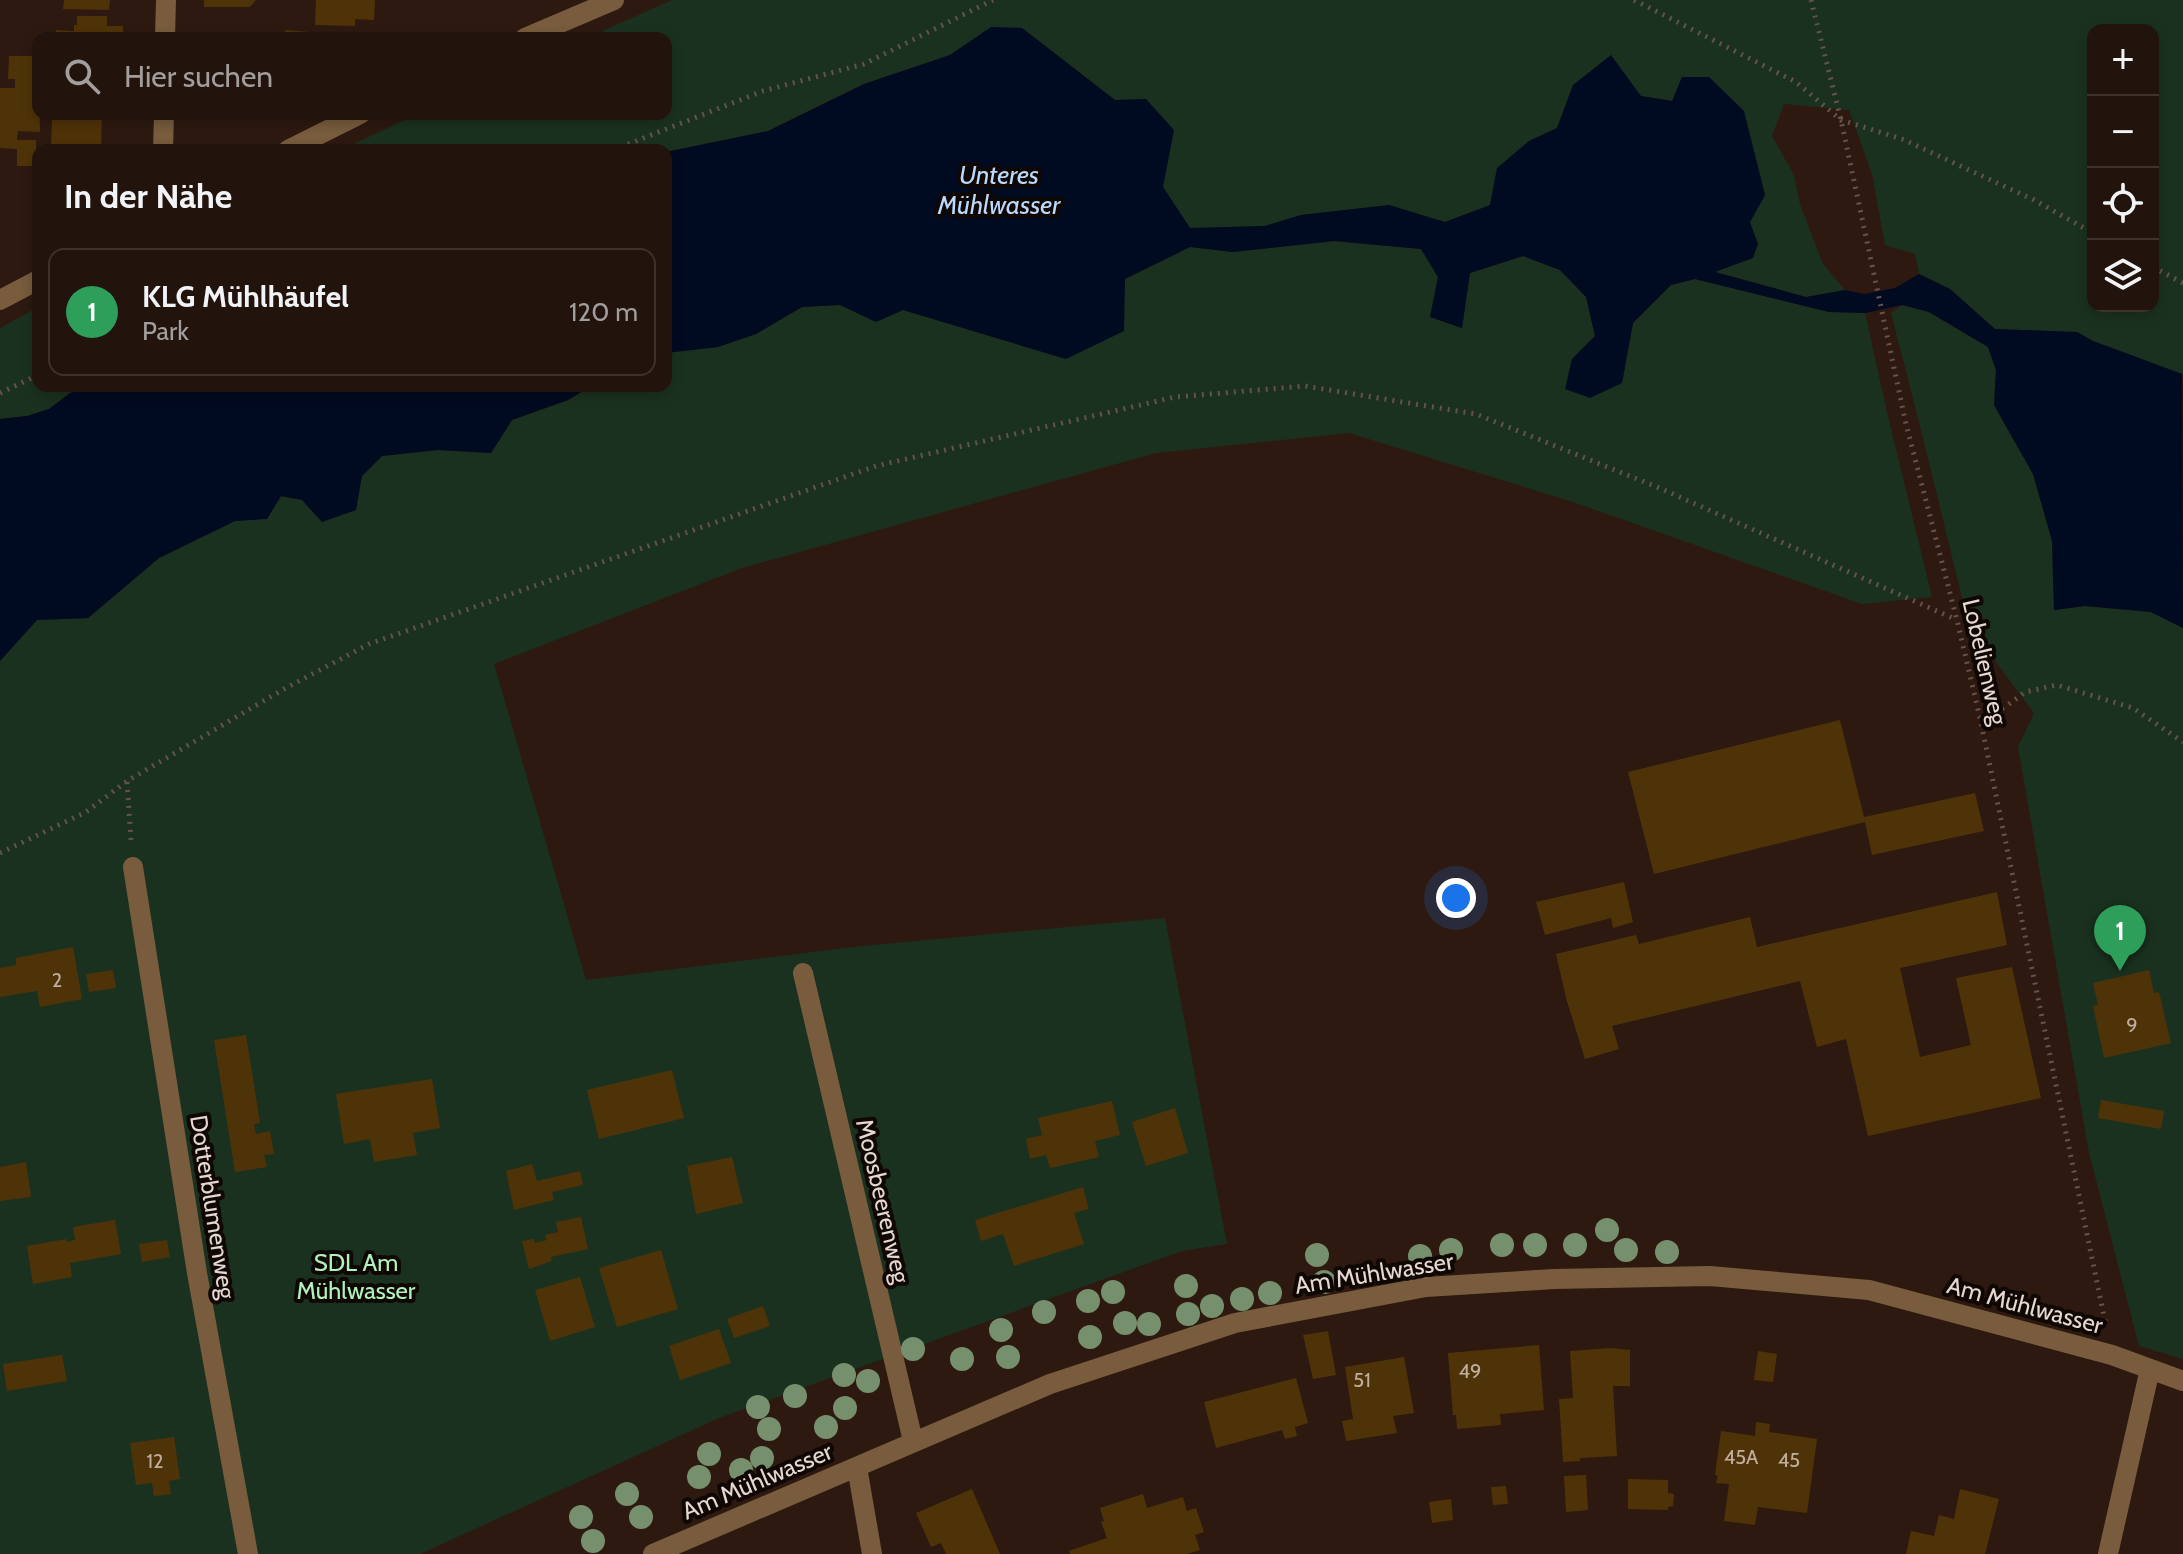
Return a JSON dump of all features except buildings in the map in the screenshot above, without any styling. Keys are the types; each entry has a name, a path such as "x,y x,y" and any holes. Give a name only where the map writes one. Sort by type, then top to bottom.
{"street":[{"path":"165,32 166,0"},
{"path":"539,32 614,0"},
{"path":"163,144 164,120"},
{"path":"300,144 348,120"},
{"path":"0,300 32,283"},
{"name":"Dotterblumenweg","path":"133,867 197,1273 248,1554"},
{"name":"Moosbeerenweg","path":"803,973 913,1441"},
{"name":"Am Mühlwasser","path":"653,1554 1050,1384 1235,1323 1426,1287 1554,1279 1710,1276 1869,1290 2112,1355 2183,1381"},
{"path":"2108,1554 2150,1369"},
{"path":"857,1467 872,1554"}],"path":[{"path":"628,144 763,91 864,64 993,0"},
{"path":"1634,0 1796,82 1841,120 1902,139 2034,200 2087,230"},
{"name":"Lobelienweg","path":"1811,0 1841,120 1906,424 1980,718 2108,1335"},
{"path":"2159,270 2183,283"},
{"path":"0,393 32,378"},
{"path":"0,853 86,812 127,781 284,689 369,644 876,466 1175,397 1305,386 1476,414 1657,487 1957,620"},
{"path":"1980,718 2005,707 2025,692 2057,685 2133,708 2183,742"},
{"path":"127,781 133,867"}],"green space":[{"path":"672,0 2183,0 2183,377 2077,332 1995,329 1950,289 1919,274 1915,254 1885,245 1872,174 1849,110 1784,104 1772,136 1794,175 1800,204 1823,264 1845,290 1806,297 1713,271 1752,258 1750,222 1765,194 1754,155 1672,101 1573,85 1557,128 1529,141 1491,205 1445,222 1389,205 1301,215 1265,226 1190,228 1163,187 1146,99 1115,100 1022,28 991,28 950,55 864,84 768,131 672,151 672,144 354,144 404,120 672,120 672,32 600,32"},
{"name":"SDL Am Mühlwasser","path":"1334,241 1421,249 1438,277 1430,317 1462,328 1470,273 1523,256 1560,270 1586,297 1595,336 1572,359 1622,383 1633,323 1671,285 1695,279 1829,312 1865,313 1932,597 1862,604 1573,502 1349,433 1156,453 742,568 494,664 586,980 862,946 1165,918 1227,1244 1182,1251 719,1418 420,1554 0,1554 0,661 37,620 88,618 159,558 235,521 267,518 281,496 302,500 322,522 382,456 438,450 491,453 512,420 568,400 581,392 672,392 672,352 718,347 756,334 802,307 840,305 876,321 903,310 1066,359 1125,279 1190,247 1233,252"},
{"path":"1902,305 1929,312 1988,347 1996,370 1994,405 2033,474 2052,541 2054,610 2085,606 2151,612 2183,628 2183,1359 2139,1346 2089,1153 2018,747 2034,713 1969,626 1891,313"},
{"path":"32,310 32,392 73,392 49,409 27,416 0,419 0,328"}],"water":[{"name":"Unteres Mühlwasser","path":"991,27 1022,28 1115,100 1146,99 1174,130 1163,187 1190,228 1265,226 1301,215 1389,205 1445,222 1490,205 1497,168 1529,141 1557,128 1573,85 1611,55 1641,96 1672,101 1682,77 1709,77 1744,111 1765,195 1750,222 1758,244 1753,258 1715,272 1806,297 1845,290 1864,294 1895,288 1919,274 1950,289 1995,329 2077,332 2093,341 2182,374 2183,628 2151,612 2085,606 2054,610 2052,541 2033,474 1994,405 1996,370 1988,347 1929,312 1902,305 1865,313 1829,312 1695,279 1671,285 1633,323 1622,383 1590,398 1565,389 1572,359 1595,336 1586,297 1560,270 1523,256 1470,273 1462,328 1430,317 1438,277 1421,249 1334,241 1233,252 1190,247 1125,279 1124,331 1066,359 903,310 876,322 840,305 802,307 756,334 718,347 672,352 672,151 768,131 864,84 950,55"},
{"path":"581,392 568,400 512,420 491,453 438,450 382,456 362,476 356,510 322,522 302,500 281,496 267,519 235,521 159,558 88,618 37,620 0,661 0,419 27,416 49,409 70,393"}],"place":[{"name":"KLG Mühlhäufel","path":"2120,971"}]}
